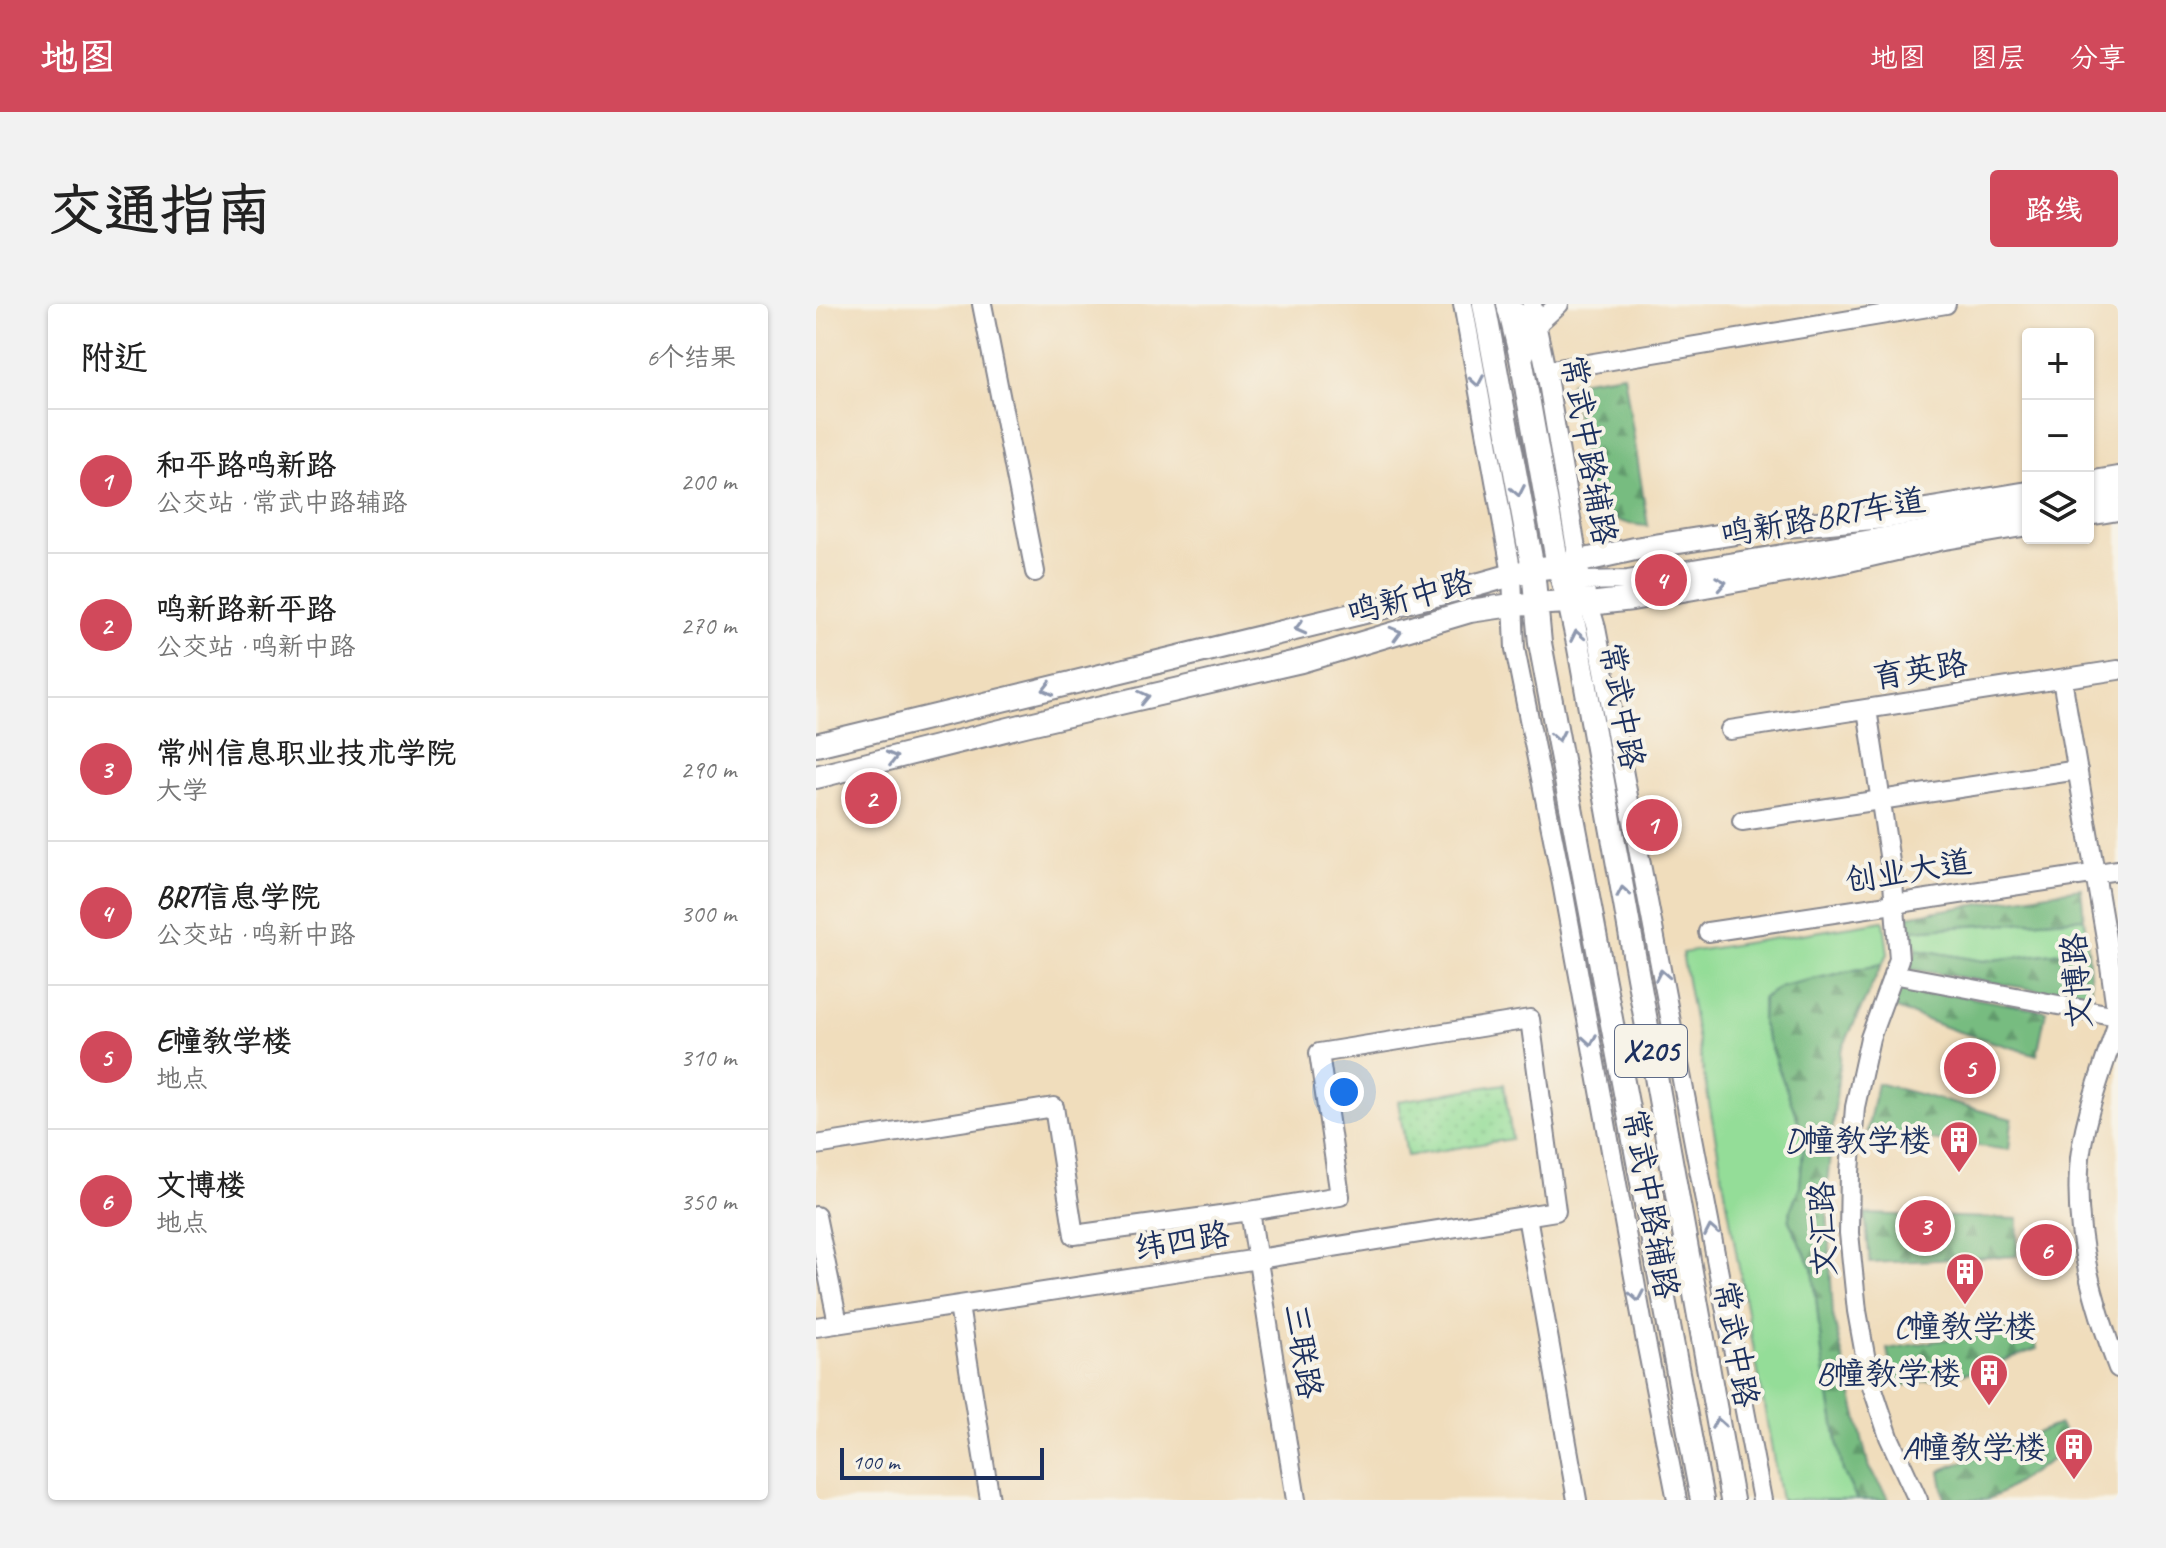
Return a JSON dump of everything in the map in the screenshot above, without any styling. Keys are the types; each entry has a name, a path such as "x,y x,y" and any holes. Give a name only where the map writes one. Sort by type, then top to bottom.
{"main road":[{"name":"常武中路","path":"1484,304 1522,571 1536,604 1540,643 1702,1500"},
{"name":"常武中路","path":"1509,307 1579,603 1732,1500"},
{"path":"1509,307 1534,315 1521,358"},
{"path":"2094,482 2118,478"},
{"name":"鸣新中路","path":"816,745 1480,584 1522,571 1569,567 1774,527 1884,517 2022,494"},
{"path":"2094,513 2118,509"},
{"name":"鸣新中路","path":"816,777 1301,661 1470,611 1512,605 1632,599 2022,525"},
{"path":"1512,605 1522,571"}],"street":[{"path":"982,304 1035,572"},
{"path":"1463,304 1522,571"},
{"path":"1534,315 1559,304"},
{"path":"1546,371 1857,312 1946,304"},
{"name":"常武中路辅路","path":"1534,315 1576,548 1569,567"},
{"path":"2094,494 2118,490"},
{"path":"2094,502 2118,498"},
{"name":"鸣新路BRT车道","path":"1569,567 1641,566 2022,506"},
{"name":"鸣新路BRT车道","path":"1569,567 1628,580 2022,514"},
{"name":"常武中路辅路","path":"1579,603 1598,636 1762,1500"},
{"name":"常武中路辅路","path":"1512,605 1515,649 1562,883 1677,1500"},
{"name":"育英路","path":"1730,730 2118,670"},
{"name":"文博路","path":"2062,679 2117,1016 2116,1028 2094,1093 2079,1168 2079,1217 2086,1267 2100,1321 2118,1368"},
{"name":"文汇路","path":"1867,709 1896,904 1899,959 1870,1038 1855,1107 1849,1233 1857,1311 1869,1377 1889,1437 1918,1500"},
{"path":"1742,821 2078,770"},
{"name":"创业大道","path":"1708,932 2118,870"},
{"path":"1893,974 2117,1016"},
{"name":"纬四路","path":"816,1327 1556,1211 1530,1019 1319,1053 1340,1196 1250,1211"},
{"path":"816,1145 1054,1107 1074,1235 1250,1211"},
{"name":"三联路","path":"1250,1211 1296,1500"},
{"path":"816,1216 838,1323"},
{"path":"1527,1216 1577,1500"},
{"path":"959,1306 990,1500"}],"green space":[{"path":"1624,374 1648,526 1629,524 1614,518 1601,508 1590,493 1570,382"},
{"path":"2081,888 2084,918 1912,930 1906,916"},
{"path":"2084,918 2088,949 1983,961 1917,949 1912,930"},
{"path":"1884,921 1888,954 1882,964 1782,986 1762,998 1762,1024 1804,1137 1800,1186 1789,1221 1813,1269 1823,1362 1837,1441 1843,1471 1857,1500 1781,1500 1682,953"},
{"path":"1917,949 1983,961 2088,949 2092,999 1910,969"},
{"path":"1882,964 1841,1051 1826,1193 1833,1315 1869,1468 1889,1500 1857,1500 1843,1471 1837,1441 1823,1362 1813,1269 1789,1221 1800,1186 1804,1137 1762,1024 1763,998 1782,986"},
{"path":"1901,985 2046,1011 2037,1055 1956,1031 1889,1006"},
{"path":"1877,1083 2012,1119 2009,1150 1867,1132"},
{"path":"1504,1084 1512,1139 1407,1156 1398,1101"},
{"path":"1865,1214 2018,1219 2017,1256 1870,1263"},
{"path":"2029,1326 2037,1349 1970,1372 1895,1387 1887,1349"},
{"path":"2059,1424 2073,1446 1986,1500 1945,1500 1940,1471"}],"place":[{"name":"BRT信息学院","path":"1661,580"},
{"name":"鸣新路新平路","path":"871,798"},
{"name":"和平路鸣新路","path":"1652,825"},
{"name":"E幢教学楼","path":"1970,1068"},
{"name":"D幢教学楼","path":"1959,1174"},
{"name":"常州信息职业技术学院","path":"1925,1226"},
{"name":"文博楼","path":"2046,1250"},
{"name":"C幢教学楼","path":"1965,1306"},
{"name":"B幢教学楼","path":"1989,1407"},
{"name":"A幢教学楼","path":"2074,1481"}]}
